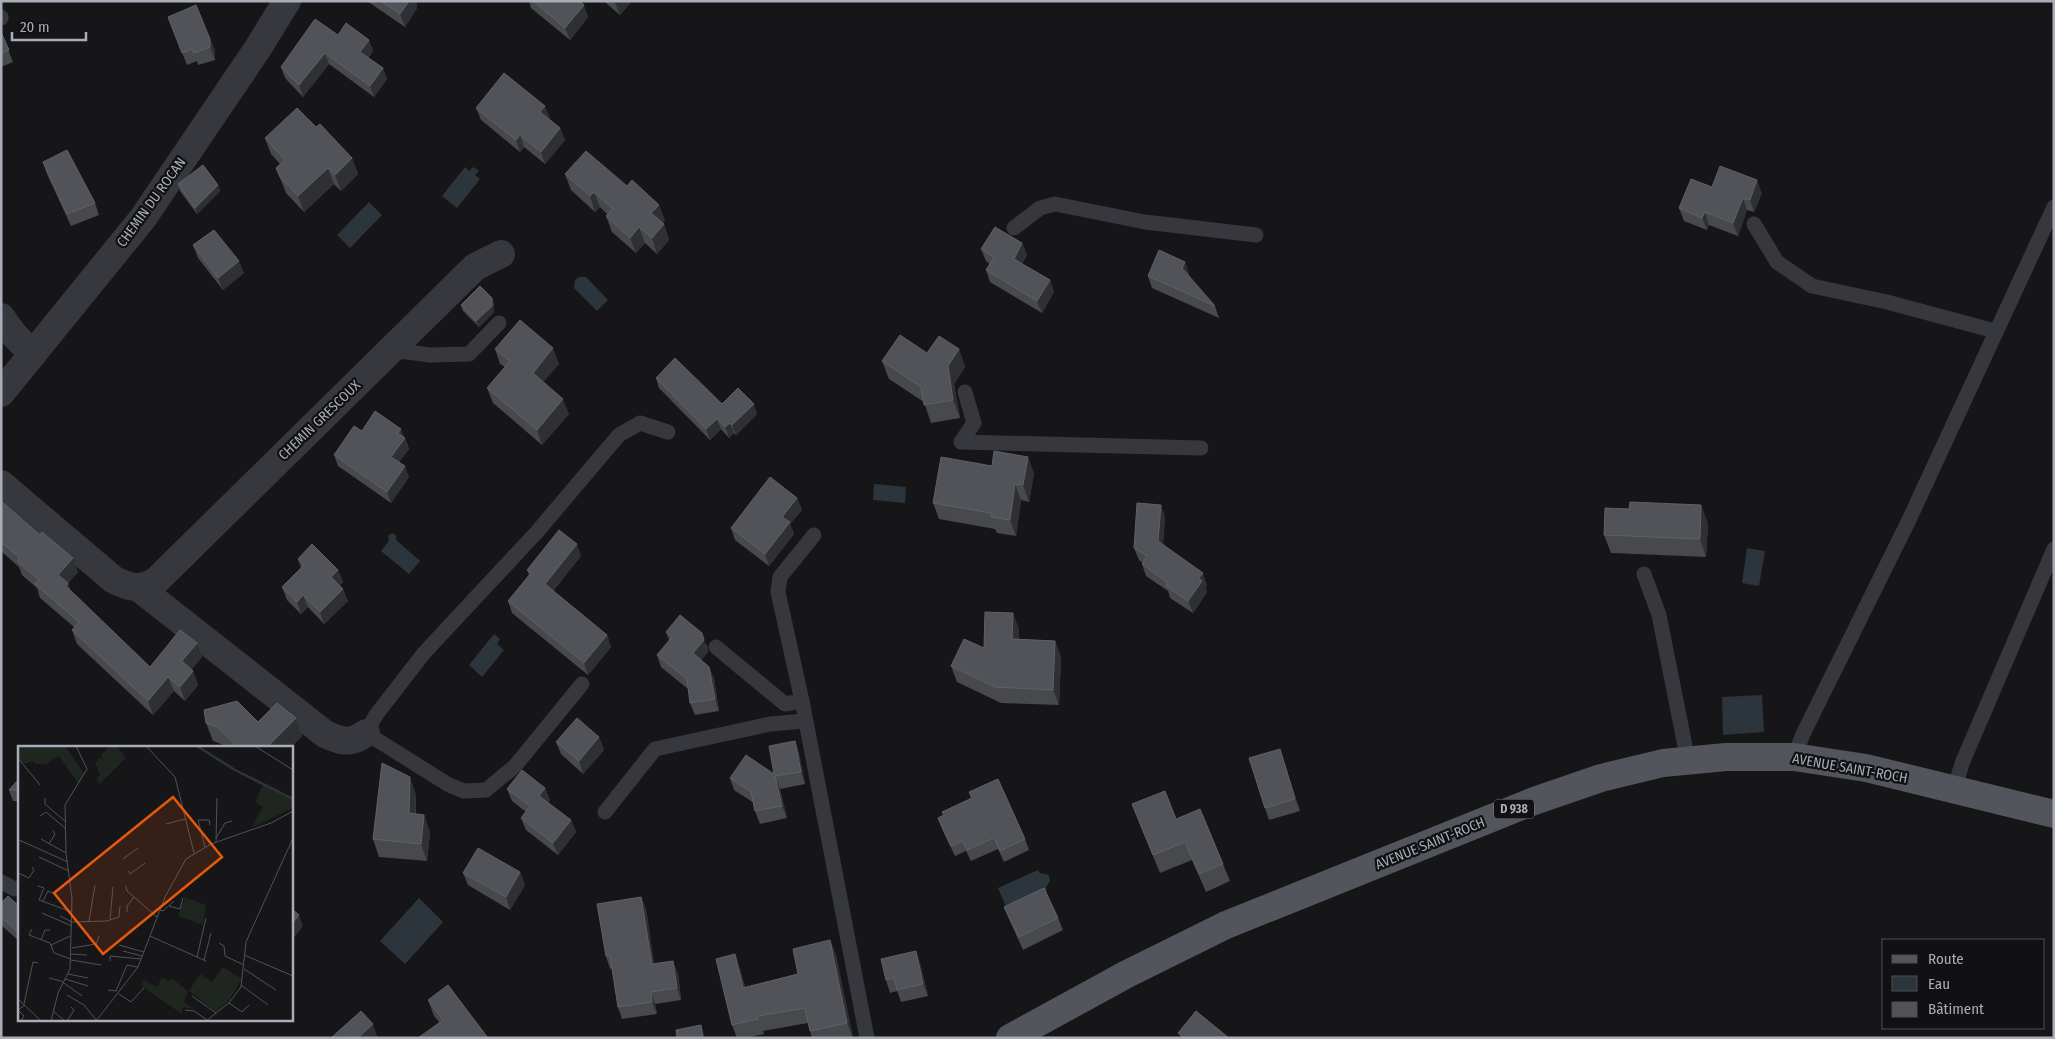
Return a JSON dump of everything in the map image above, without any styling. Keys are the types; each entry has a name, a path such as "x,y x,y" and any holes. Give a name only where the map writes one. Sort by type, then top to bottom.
{"main road":[{"name":"AVENUE SAINT-ROCH","path":"1010,1038 1127,974 1226,925 1534,801 1600,778 1663,763 1726,757 1794,757 1866,768 2054,814"}],"street":[{"name":"CHEMIN DU ROCAN","path":"1,393 143,218 258,48 287,1"},
{"name":"CHEMIN GRESCOUX","path":"139,588 156,580 474,268 501,254"},
{"path":"1,317 14,336 33,354"},
{"path":"1,484 114,580 130,588 139,588 325,734 340,742 355,741 366,733"}],"lane":[{"path":"1014,228 1040,208 1055,204 1145,222 1256,235"},
{"path":"1794,757 1803,734 1908,522 2054,207"},
{"path":"1754,224 1777,262 1812,286 1888,302 1995,331"},
{"path":"391,350 430,355 469,354 499,323"},
{"path":"965,392 974,423 961,442 1201,448"},
{"path":"582,684 515,766 486,790 464,791 449,785 366,733 376,714 424,653 536,533 619,435 640,423 668,432"},
{"path":"814,535 780,576 778,592 802,701 867,1038"},
{"path":"1954,789 1967,752 2054,549"},
{"path":"1644,574 1659,615 1688,761"},
{"path":"716,647 785,704 802,701"},
{"path":"605,812 655,749 770,724 805,721"},
{"path":"1,882 15,889 18,888"}],"water":[{"path":"465,167 469,171 473,167 479,171 475,175 480,179 457,208 442,196"},
{"path":"369,202 382,215 350,248 337,235"},
{"path":"579,277 586,277 608,300 597,311 574,288 575,280"},
{"path":"874,484 906,487 905,503 873,500"},
{"path":"392,533 396,535 396,540 420,561 409,574 381,551 389,541 388,536"},
{"path":"1747,548 1765,551 1759,586 1742,583"},
{"path":"494,634 500,639 497,644 504,650 482,677 469,665"},
{"path":"1762,695 1764,732 1723,735 1722,697"},
{"path":"1038,870 1040,873 1049,875 1050,881 1046,887 1047,890 1007,909 998,888"},
{"path":"419,898 443,922 405,964 380,941"}],"building":[{"path":"381,1 409,1 400,14"},
{"path":"533,1 580,1 584,5 565,28"},
{"path":"196,5 210,39 210,47 194,53 192,49 182,53 168,17"},
{"path":"315,19 338,35 346,23 369,40 360,52 383,68 370,86 325,53 299,85 281,67"},
{"path":"1,32 9,50 1,53"},
{"path":"504,73 545,106 540,112 560,128 541,152 520,135 516,140 476,108"},
{"path":"297,108 316,127 320,124 352,158 335,175 328,168 298,196 280,177 276,168 285,160 265,138"},
{"path":"67,150 95,203 67,214 43,162"},
{"path":"586,151 627,186 632,180 659,205 651,213 664,224 652,238 639,227 630,238 606,216 613,209 594,192 590,196 565,174"},
{"path":"203,165 218,185 195,208 178,184"},
{"path":"1720,166 1757,180 1750,200 1743,198 1733,223 1705,212 1702,218 1679,208 1691,179 1712,187"},
{"path":"995,227 1022,243 1014,259 1050,280 1037,301 986,270 994,257 981,249"},
{"path":"214,230 239,261 218,278 193,245"},
{"path":"1159,250 1185,262 1182,268 1215,306 1148,276"},
{"path":"480,286 492,298 492,306 476,321 461,305"},
{"path":"520,320 553,348 533,373 563,399 537,430 487,388 510,361 495,349"},
{"path":"900,335 927,353 939,336 959,349 948,366 953,400 924,405 921,387 882,361"},
{"path":"675,358 722,404 738,388 754,404 732,425 730,423 725,427 717,419 706,429 656,378"},
{"path":"375,411 401,429 398,433 405,438 391,457 405,466 387,492 334,455 354,426 362,431"},
{"path":"994,451 1028,457 1023,485 1015,484 1010,520 991,517 991,513 933,503 941,457 992,466"},
{"path":"770,477 797,498 782,517 790,522 765,554 731,528"},
{"path":"1,501 40,535 42,532 73,558 58,575 68,583 66,586 150,667 180,630 197,643 182,661 193,671 180,687 168,677 148,701 72,630 79,622 35,584 39,580 17,561 20,558 1,542"},
{"path":"1630,502 1701,505 1700,539 1604,535 1605,508 1629,509"},
{"path":"1137,503 1161,505 1158,541 1203,573 1199,578 1202,581 1188,601 1166,586 1168,583 1142,564 1147,556 1134,548"},
{"path":"559,530 577,544 545,584 607,635 584,663 508,601 531,573 527,570"},
{"path":"312,544 338,570 331,577 343,589 320,612 303,595 297,602 282,587 304,565 298,559"},
{"path":"985,612 1013,613 1012,639 1055,641 1053,690 995,687 951,666 964,639 984,648"},
{"path":"680,615 702,633 704,640 693,653 709,667 715,699 690,703 687,679 657,655 672,637 666,632"},
{"path":"237,701 258,722 277,703 296,718 268,746 237,746 219,728 206,723 204,710"},
{"path":"577,718 599,737 579,761 556,742"},
{"path":"795,741 801,772 775,776 782,806 755,811 751,792 730,778 746,755 774,774 769,746"},
{"path":"1280,749 1295,799 1265,808 1249,758"},
{"path":"382,763 410,777 409,813 424,815 421,844 373,839"},
{"path":"522,770 545,788 539,796 571,820 553,843 521,818 530,806 507,789"},
{"path":"998,779 1025,839 1000,851 994,838 967,850 963,841 951,846 938,818 944,815 942,812 972,798 969,792"},
{"path":"18,780 18,790 9,790"},
{"path":"1165,791 1176,819 1200,809 1223,864 1199,874 1185,842 1153,855 1132,804"},
{"path":"478,848 520,872 506,897 463,873"},
{"path":"1044,888 1058,918 1019,937 1004,907"},
{"path":"8,896 18,905 18,932 1,917 1,903"},
{"path":"641,897 652,964 673,961 677,988 651,992 652,1002 618,1007 610,956 606,956 597,904"},
{"path":"292,909 299,915 292,924"},
{"path":"830,940 847,1023 810,1031 805,1008 758,1016 758,1019 732,1025 716,959 735,954 743,988 798,974 793,949"},
{"path":"916,951 923,984 897,990 894,978 886,980 881,959"},
{"path":"448,985 488,1038 418,1038 443,1020 428,1000"},
{"path":"361,1011 373,1024 358,1038 331,1038"},
{"path":"1196,1011 1229,1038 1183,1038 1178,1033"},
{"path":"701,1025 703,1038 677,1038 676,1030"}]}
